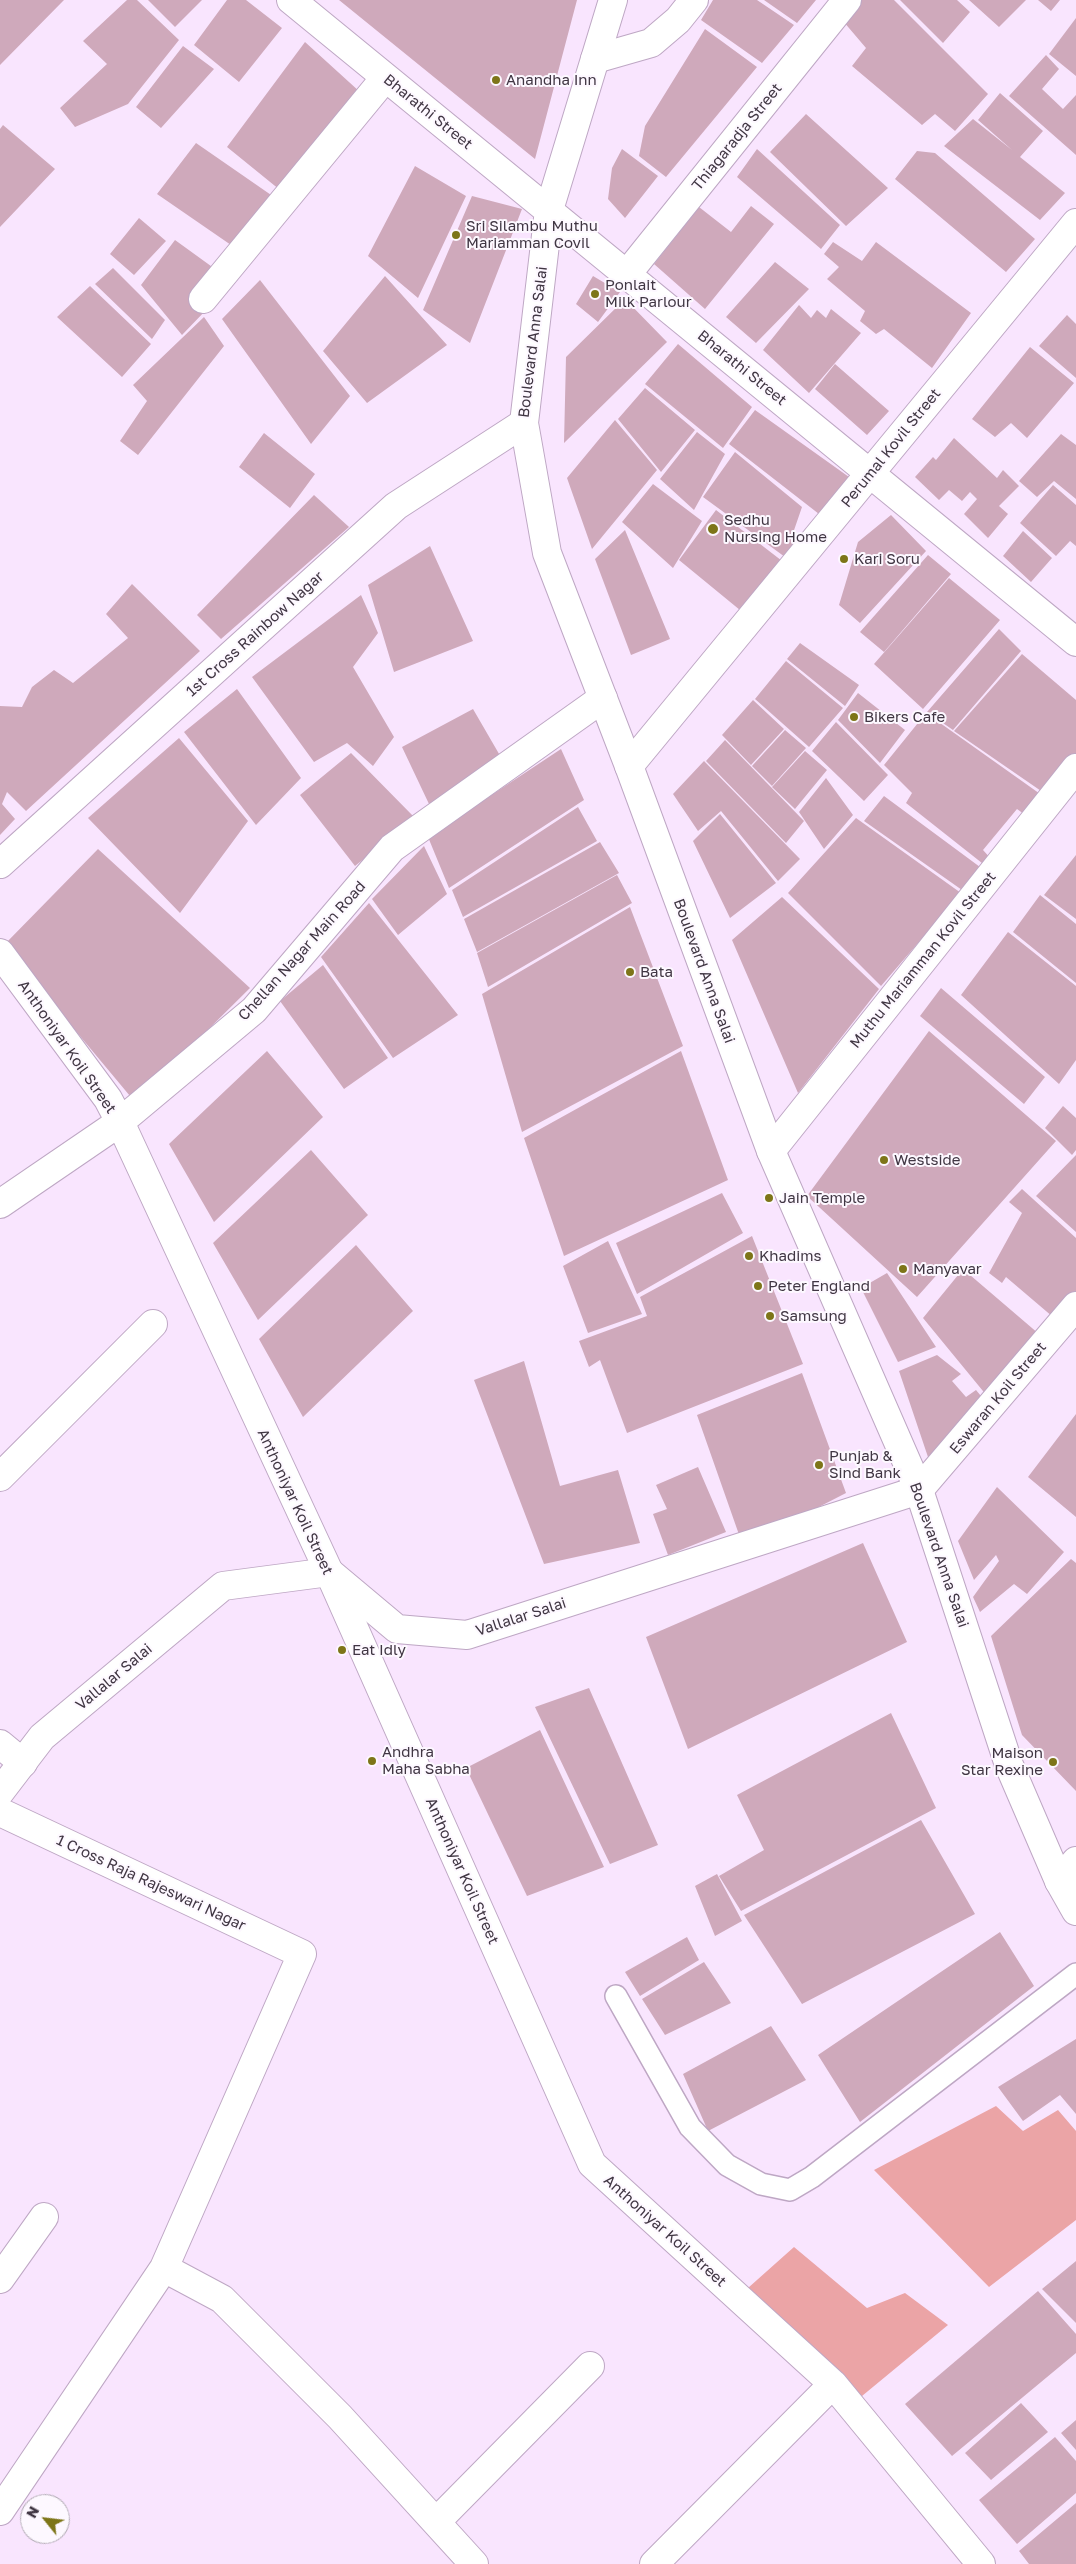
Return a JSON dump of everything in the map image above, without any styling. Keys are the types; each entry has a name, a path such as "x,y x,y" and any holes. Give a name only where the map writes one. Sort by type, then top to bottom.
{"street":[{"name":"Bharathi Street","path":"291,0 1076,642"},
{"name":"Boulevard Anna Salai","path":"613,0 549,210 524,423 547,553 629,766 771,1151 919,1490 1009,1765 1068,1871 1076,1911"},
{"path":"595,59 651,44 678,20 694,0"},
{"name":"Thiagaradja Street","path":"628,274 847,0"},
{"path":"203,299 385,78"},
{"name":"Perumal Kovil Street","path":"629,766 1076,223"},
{"name":"1st Cross Rainbow Nagar","path":"0,864 396,506 524,423"},
{"name":"Chellan Nagar Main Road","path":"0,1204 120,1122 254,1010 392,848 603,698"},
{"name":"Muthu Mariamman Kovil Street","path":"771,1151 1076,768"},
{"name":"Anthoniyar Koil Street","path":"0,954 108,1099 120,1122 329,1572 592,2164 833,2384 981,2564"},
{"name":"Eswaran Koil Street","path":"919,1490 1076,1306"},
{"path":"0,1476 153,1324"},
{"name":"Vallalar Salai","path":"0,1792 42,1737 223,1586 329,1572 397,1629 467,1635 919,1490"},
{"path":"0,1744 23,1763"},
{"name":"1 Cross Raja Rajeswari Nagar","path":"0,1812 302,1954 164,2268"},
{"path":"0,2279 44,2217"},
{"path":"0,2511 164,2268 222,2300 340,2417 474,2564"},
{"path":"436,2522 590,2366"},
{"path":"654,2564 833,2384"}],"lane":[{"path":"616,1996 690,2127 727,2165 762,2184 790,2190 812,2177 1076,1974"}],"shaded area":[{"path":"996,2106 1023,2131 1058,2110 1076,2131 1076,2220 989,2287 874,2170"},
{"path":"794,2247 867,2308 905,2293 948,2325 862,2396 748,2288"}],"building":[{"path":"0,0 64,0 0,65"},
{"path":"127,0 137,0 179,40 128,104 75,127 60,108 107,64 83,41"},
{"path":"148,0 202,0 175,27"},
{"path":"227,0 246,0 282,28 239,82 194,45"},
{"name":"Anandha Inn","path":"339,0 577,0 535,159"},
{"path":"713,0 757,0 794,25 762,63 701,20"},
{"path":"764,0 816,0 797,23"},
{"path":"861,0 894,0 988,94 955,131 935,114 922,125 852,66 866,48 843,21"},
{"path":"900,0 957,0 970,12 943,43"},
{"path":"969,0 1026,0 999,27"},
{"path":"1038,0 1060,0 1051,11"},
{"path":"1076,18 1076,76 1049,54"},
{"path":"705,29 757,67 666,177 639,156 645,126"},
{"path":"305,42 360,92 280,190 227,147"},
{"path":"183,46 214,69 161,128 136,107"},
{"path":"1046,55 1059,69 1042,89 1063,109 1076,95 1076,155 1009,96"},
{"path":"1000,93 1043,131 1020,157 1065,193 1040,220 944,146 973,119 1012,150 978,120"},
{"path":"806,114 888,188 846,226 770,152"},
{"path":"3,125 55,169 0,227 0,129"},
{"path":"196,143 274,197 231,245 157,194"},
{"path":"622,149 658,176 625,218 608,199 612,168"},
{"path":"757,149 840,225 821,249 737,177"},
{"path":"917,151 935,153 1035,239 1006,272 895,179"},
{"path":"415,166 466,196 418,298 368,256"},
{"path":"472,196 522,209 470,343 423,310"},
{"path":"751,206 774,224 705,309 654,264 699,207 731,232"},
{"path":"139,218 166,241 134,275 110,254"},
{"path":"175,240 233,282 182,335 141,285"},
{"path":"833,242 862,261 876,242 971,313 932,368 884,329 876,334 860,321 865,311 827,279 839,267 824,254"},
{"path":"775,262 809,289 756,343 726,317"},
{"path":"113,268 165,320 152,339 95,284"},
{"path":"385,276 447,345 367,403 323,351"},
{"path":"593,276 620,292 598,322 576,304"},
{"path":"260,280 350,396 311,444 222,319"},
{"path":"90,286 151,344 122,377 57,317"},
{"path":"625,299 667,342 564,443 566,357"},
{"path":"799,305 811,318 817,310 826,318 831,309 861,333 809,393 763,350"},
{"path":"1067,315 1076,324 1076,378 1039,346"},
{"path":"204,317 224,346 138,455 120,441 147,401 133,385"},
{"path":"678,344 752,407 723,448 645,384"},
{"path":"1030,347 1074,383 1027,438 1011,423 995,437 972,419"},
{"path":"835,364 889,411 867,435 815,389"},
{"path":"645,388 695,430 661,472 618,419"},
{"path":"755,410 849,477 819,514 729,444"},
{"path":"615,420 657,470 592,549 567,478"},
{"path":"697,432 725,454 694,510 660,479"},
{"path":"264,433 315,474 290,508 239,467"},
{"path":"1061,434 1076,445 1076,499 1054,481 1037,497 1019,481"},
{"path":"954,438 997,478 1003,470 1019,486 999,506 1008,514 988,538 964,514 977,499 970,492 962,501 949,490 939,500 915,477 933,457 936,460"},
{"path":"735,452 802,507 792,536 797,541 785,557 703,497"},
{"path":"653,484 702,521 673,568 622,522"},
{"path":"1053,485 1076,505 1076,546 1070,541 1056,556 1020,523"},
{"path":"314,495 349,527 221,639 197,615"},
{"path":"716,510 786,564 746,615 679,560"},
{"path":"891,515 926,551 860,623 839,605 858,542"},
{"path":"625,530 670,639 631,655 595,559"},
{"path":"1023,531 1052,558 1031,582 1003,556"},
{"path":"430,546 473,641 394,672 368,585"},
{"path":"928,555 951,574 884,652 860,632"},
{"path":"949,578 1000,620 923,709 874,664"},
{"path":"132,584 200,651 26,811 7,792 2,804 15,819 0,835 0,706 22,707 32,687 54,670 73,683 128,638 106,614"},
{"path":"361,595 378,633 353,667 394,737 373,766 347,743 314,762 252,677"},
{"path":"999,629 1021,651 953,730 927,712"},
{"path":"800,643 859,685 845,706 787,659"},
{"path":"1022,654 1076,700 1076,753 1044,793 954,731"},
{"path":"786,661 843,708 809,747 755,699"},
{"path":"237,689 301,778 256,825 184,732"},
{"path":"858,693 905,730 880,763 838,720"},
{"path":"753,700 784,729 751,765 722,735"},
{"path":"473,709 502,759 429,804 402,747"},
{"path":"926,713 1043,796 1028,817 1017,809 983,850 992,860 987,867 906,803 912,793 884,765"},
{"path":"836,722 888,775 864,801 812,751"},
{"path":"785,730 806,748 772,786 752,766"},
{"path":"179,738 248,821 180,913 88,818"},
{"path":"725,740 804,821 786,843 706,761"},
{"path":"561,749 584,800 449,888 428,837"},
{"path":"805,751 827,770 795,809 772,787"},
{"path":"351,753 415,818 355,866 300,795"},
{"path":"704,761 800,859 778,881 721,811 698,831 673,794"},
{"path":"826,778 853,815 824,849 799,812"},
{"path":"884,796 980,867 962,890 864,821"},
{"path":"578,807 597,841 463,917 452,890"},
{"path":"720,814 776,883 730,918 693,841"},
{"path":"856,818 961,893 881,986 788,893"},
{"path":"600,842 619,873 477,952 464,919"},
{"path":"424,846 447,894 398,935 372,899"},
{"path":"98,849 250,988 135,1102 4,945"},
{"path":"1076,855 1076,919 1044,895"},
{"path":"617,875 632,903 488,987 477,953"},
{"path":"1040,895 1076,924 1076,983 1013,932"},
{"path":"782,897 879,989 798,1093 732,940"},
{"path":"369,903 458,1015 393,1058 321,957"},
{"path":"630,907 683,1046 522,1132 482,994"},
{"path":"1008,932 1076,986 1076,1060 1059,1084 961,995"},
{"path":"323,965 388,1058 344,1089 280,1001"},
{"path":"941,988 1045,1077 1024,1104 920,1016"},
{"path":"929,1031 1056,1141 917,1297 807,1196"},
{"path":"267,1051 323,1117 214,1222 169,1144"},
{"path":"681,1051 728,1180 564,1256 524,1138"},
{"path":"1063,1106 1076,1118 1076,1150 1072,1155 1045,1128"},
{"path":"311,1150 368,1215 258,1320 213,1243"},
{"path":"1076,1155 1076,1232 1036,1196"},
{"path":"1022,1189 1076,1238 1076,1309 1053,1317 1006,1277 1002,1283 989,1273 1022,1213 1009,1202"},
{"path":"722,1193 743,1233 637,1294 616,1243"},
{"path":"752,1236 803,1364 627,1433 600,1360 589,1367 579,1341 647,1316 640,1297"},
{"path":"608,1241 642,1314 588,1333 563,1266"},
{"path":"356,1245 413,1311 303,1417 259,1339"},
{"path":"963,1269 1046,1340 992,1402 923,1318"},
{"path":"887,1273 936,1347 898,1362 861,1288"},
{"path":"937,1355 961,1374 952,1381 966,1397 976,1390 990,1407 929,1460 899,1371"},
{"path":"524,1361 560,1486 618,1470 640,1543 544,1564 474,1380"},
{"path":"802,1373 846,1493 743,1546 697,1415"},
{"path":"1076,1414 1076,1517 1028,1477"},
{"path":"698,1467 726,1532 668,1555 653,1514 667,1509 656,1485"},
{"path":"997,1487 1064,1552 1027,1594 1014,1584 980,1612 973,1597 999,1561 996,1555 974,1580 958,1541"},
{"path":"863,1543 907,1642 688,1749 646,1637"},
{"path":"1071,1559 1076,1563 1076,1791 1022,1735 991,1636"},
{"path":"589,1688 658,1845 610,1864 535,1707"},
{"path":"891,1713 936,1808 741,1911 719,1876 764,1850 737,1795"},
{"path":"540,1730 604,1867 527,1896 466,1768"},
{"path":"921,1820 975,1914 802,2004 744,1915"},
{"path":"717,1874 742,1921 715,1936 695,1886"},
{"path":"1000,1932 1034,1986 860,2122 818,2055"},
{"path":"687,1937 699,1960 640,1996 625,1972"},
{"path":"704,1962 731,2003 665,2035 642,1999"},
{"path":"771,2026 806,2080 708,2131 683,2074"},
{"path":"1076,2039 1076,2114 1060,2095 1023,2121 998,2087"},
{"path":"1076,2261 1076,2323 1042,2289"},
{"path":"1038,2291 1076,2334 1076,2353 952,2456 905,2404"},
{"path":"1021,2403 1048,2432 991,2480 965,2453"},
{"path":"1076,2420 1076,2450 1061,2433"},
{"path":"1055,2437 1076,2461 1076,2493 1017,2544 979,2500"},
{"path":"1076,2503 1076,2564 1029,2564 1019,2551"}],"place":[{"name":"Anandha Inn","path":"496,80"},
{"name":"Sri Silambu Muthu Mariamman Covil","path":"456,235"},
{"name":"Ponlait Milk Parlour","path":"595,294"},
{"name":"Sedhu Nursing Home","path":"713,529"},
{"name":"Kari Soru","path":"844,559"},
{"name":"Bikers Cafe","path":"854,717"},
{"name":"Bata","path":"630,972"},
{"name":"Westside","path":"884,1160"},
{"name":"Jain Temple","path":"769,1198"},
{"name":"Khadims","path":"749,1256"},
{"name":"Manyavar","path":"903,1269"},
{"name":"Peter England","path":"758,1286"},
{"name":"Samsung","path":"770,1316"},
{"name":"Punjab & Sind Bank","path":"819,1465"},
{"name":"Eat Idly","path":"342,1650"},
{"name":"Andhra Maha Sabha","path":"372,1761"},
{"name":"Maison Star Rexine","path":"1053,1762"}]}
